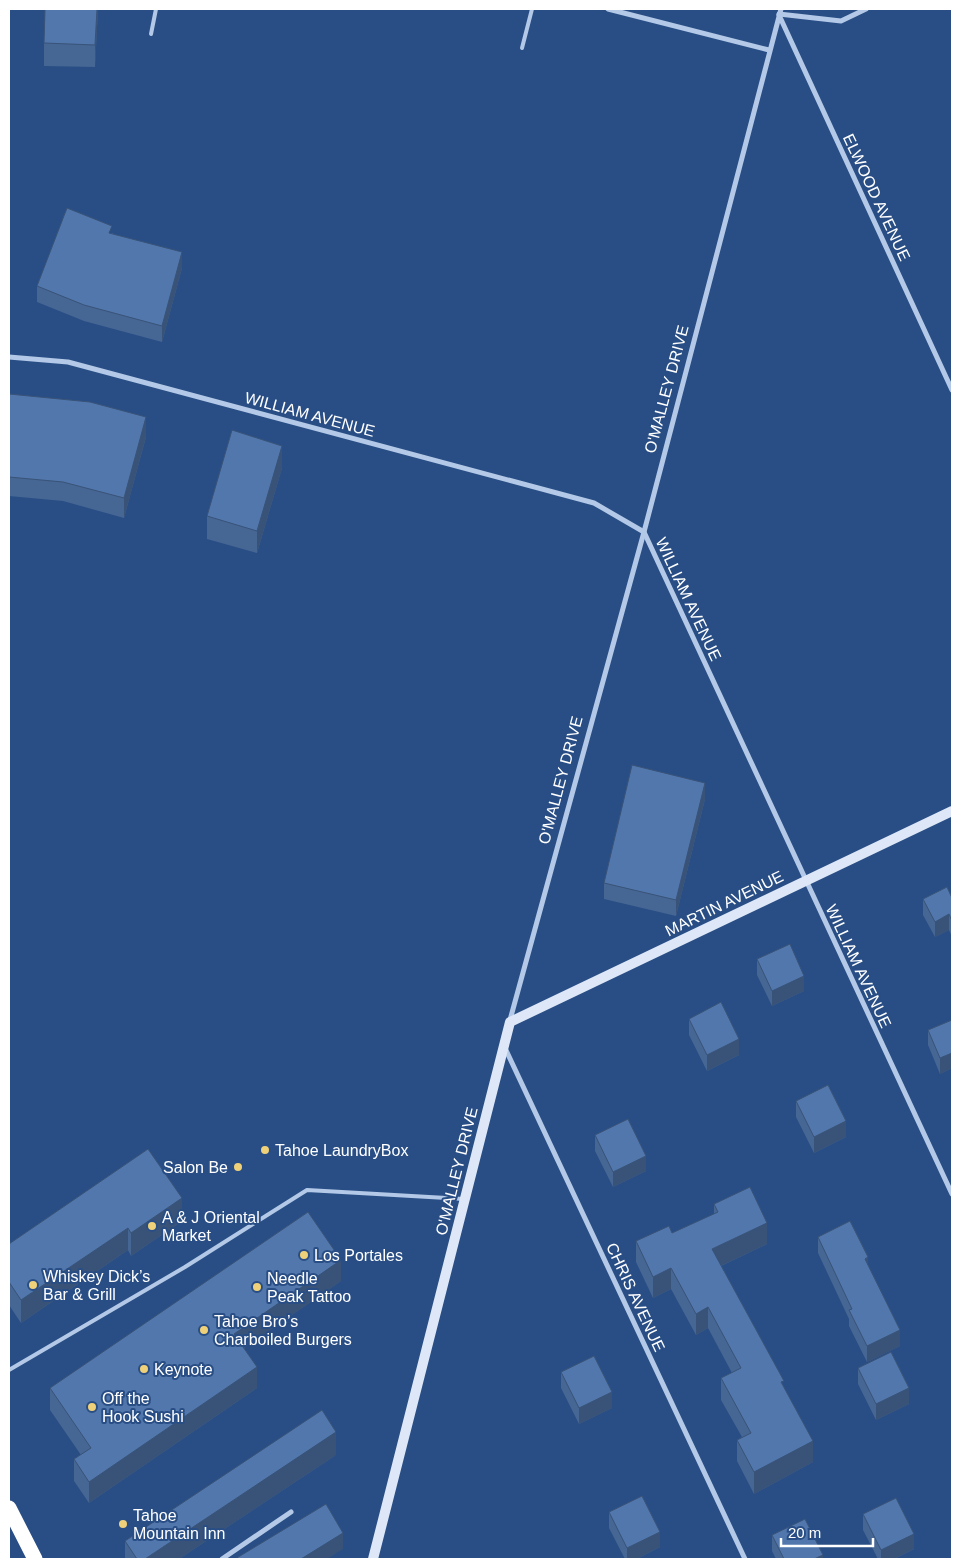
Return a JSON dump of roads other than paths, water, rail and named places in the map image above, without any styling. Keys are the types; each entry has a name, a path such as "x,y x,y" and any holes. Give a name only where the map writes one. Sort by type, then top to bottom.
{"highway":[{"path":"9,1508 35,1559"}],"street":[{"path":"608,9 769,50"},
{"path":"780,12 841,20 866,9"},
{"name":"O'MALLEY DRIVE","path":"373,1559 510,1022 644,532 780,12"},
{"name":"ELWOOD AVENUE","path":"780,12 952,390"},
{"name":"WILLIAM AVENUE","path":"9,357 68,362 594,503 644,532 952,1194"},
{"name":"MARTIN AVENUE","path":"510,1022 952,811"},
{"name":"CHRIS AVENUE","path":"504,1045 745,1559"},
{"path":"222,1559 290,1512"}],"lane":[{"path":"151,34 156,9"},
{"path":"522,48 532,9"},
{"path":"9,1370 185,1267 307,1190 464,1199"}],"place":[{"name":"Tahoe LaundryBox","path":"265,1150"},
{"name":"Salon Be","path":"238,1167"},
{"name":"A & J Oriental Market","path":"152,1226"},
{"name":"Los Portales","path":"304,1255"},
{"name":"Whiskey Dick’s Bar & Grill","path":"33,1285"},
{"name":"Needle Peak Tattoo","path":"257,1287"},
{"name":"Tahoe Bro’s Charboiled Burgers","path":"204,1330"},
{"name":"Keynote","path":"144,1369"},
{"name":"Off the Hook Sushi","path":"92,1407"},
{"name":"Tahoe Mountain Inn","path":"123,1524"}]}
